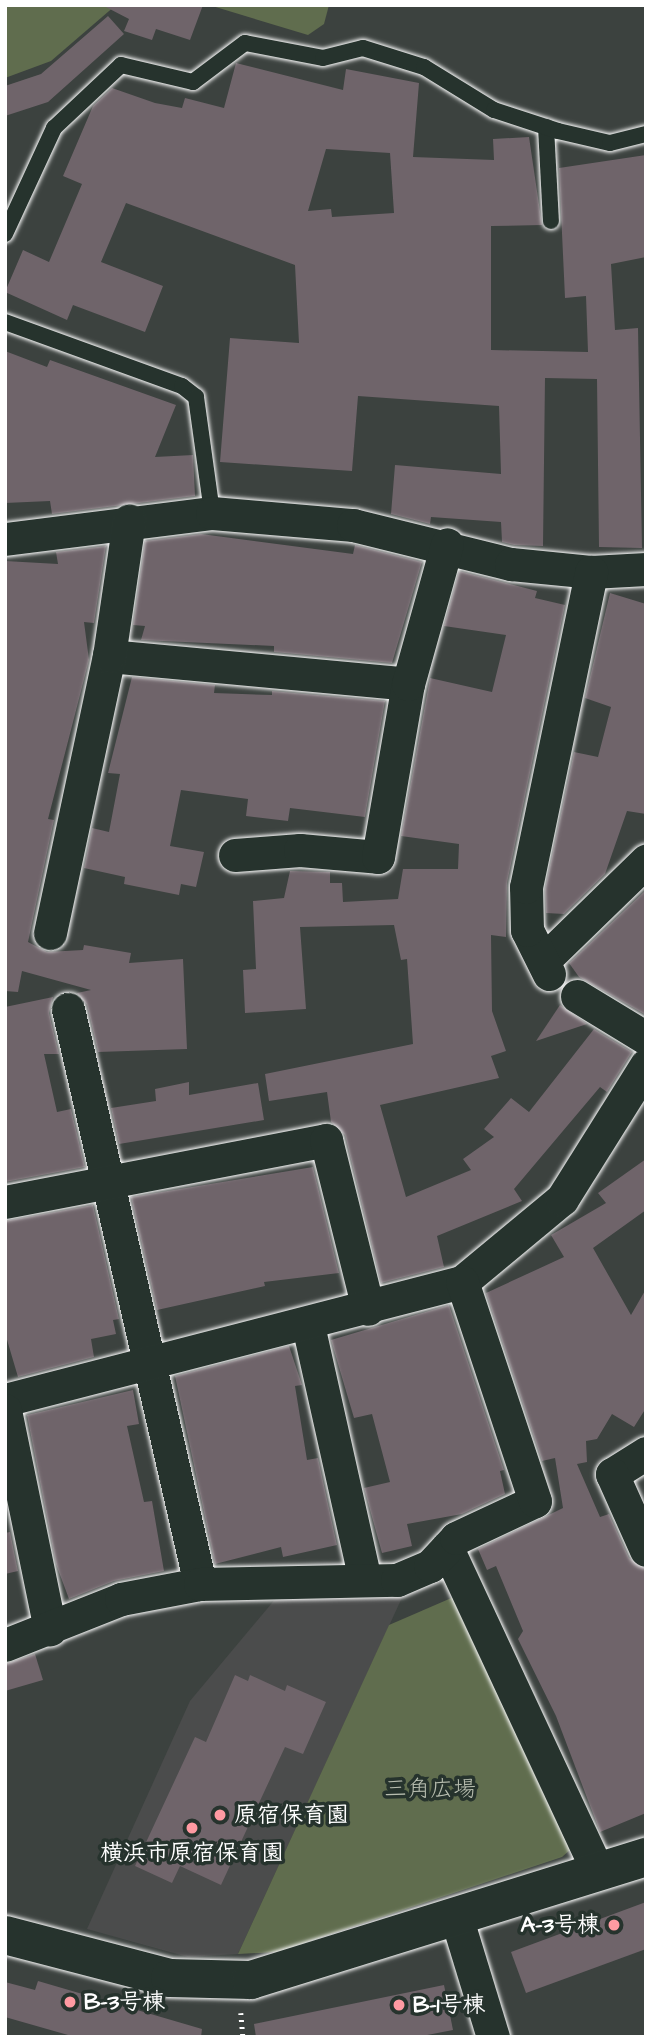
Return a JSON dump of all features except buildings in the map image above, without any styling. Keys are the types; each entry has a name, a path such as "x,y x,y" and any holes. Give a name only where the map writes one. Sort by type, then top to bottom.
{"street":[{"path":"5,539 129,520 212,513 354,524 447,544 511,564 591,572 646,569"},
{"path":"50,933 109,656 129,520"},
{"path":"235,855 300,850 378,857 408,684 447,544"},
{"path":"591,572 526,887 527,930 546,967 646,861"},
{"path":"109,656 408,684"},
{"path":"577,996 646,1038"},
{"path":"68,1009 152,1361 201,1584"},
{"path":"5,1400 152,1361 308,1325 462,1282 562,1199 646,1065"},
{"path":"5,1202 326,1140 368,1309"},
{"path":"5,1645 121,1599 201,1584 397,1580 429,1566 456,1538 535,1501 462,1282"},
{"path":"308,1325 365,1580"},
{"path":"5,1410 50,1629"},
{"path":"646,1453 611,1474 646,1550"},
{"path":"447,1548 598,1872"},
{"path":"5,1935 170,1978 227,1982 251,1980 646,1857"},
{"path":"456,1916 493,2037"}],"lane":[{"path":"5,234 54,128 121,65 193,82 244,43 323,58 363,48 424,66 494,110 546,127 610,143 646,134"},
{"path":"546,127 551,221"},
{"path":"5,323 182,386 196,397 212,513"}],"shaded area":[{"name":"原宿保育園","path":"405,1591 238,1954 188,1957 87,1929 190,1701 277,1597"}],"green space":[{"path":"5,5 116,5 51,61 5,78"},
{"path":"209,5 329,5 324,24 308,35"},
{"name":"三角広場","path":"456,1596 571,1849 562,1857 277,1952 238,1954 389,1625"}],"place":[{"name":"原宿保育園","path":"220,1815"},
{"name":"横浜市原宿保育園","path":"192,1828"},
{"name":"A-3号棟","path":"614,1925"},
{"name":"B-3号棟","path":"70,2002"},
{"name":"B-1号棟","path":"399,2005"}]}
